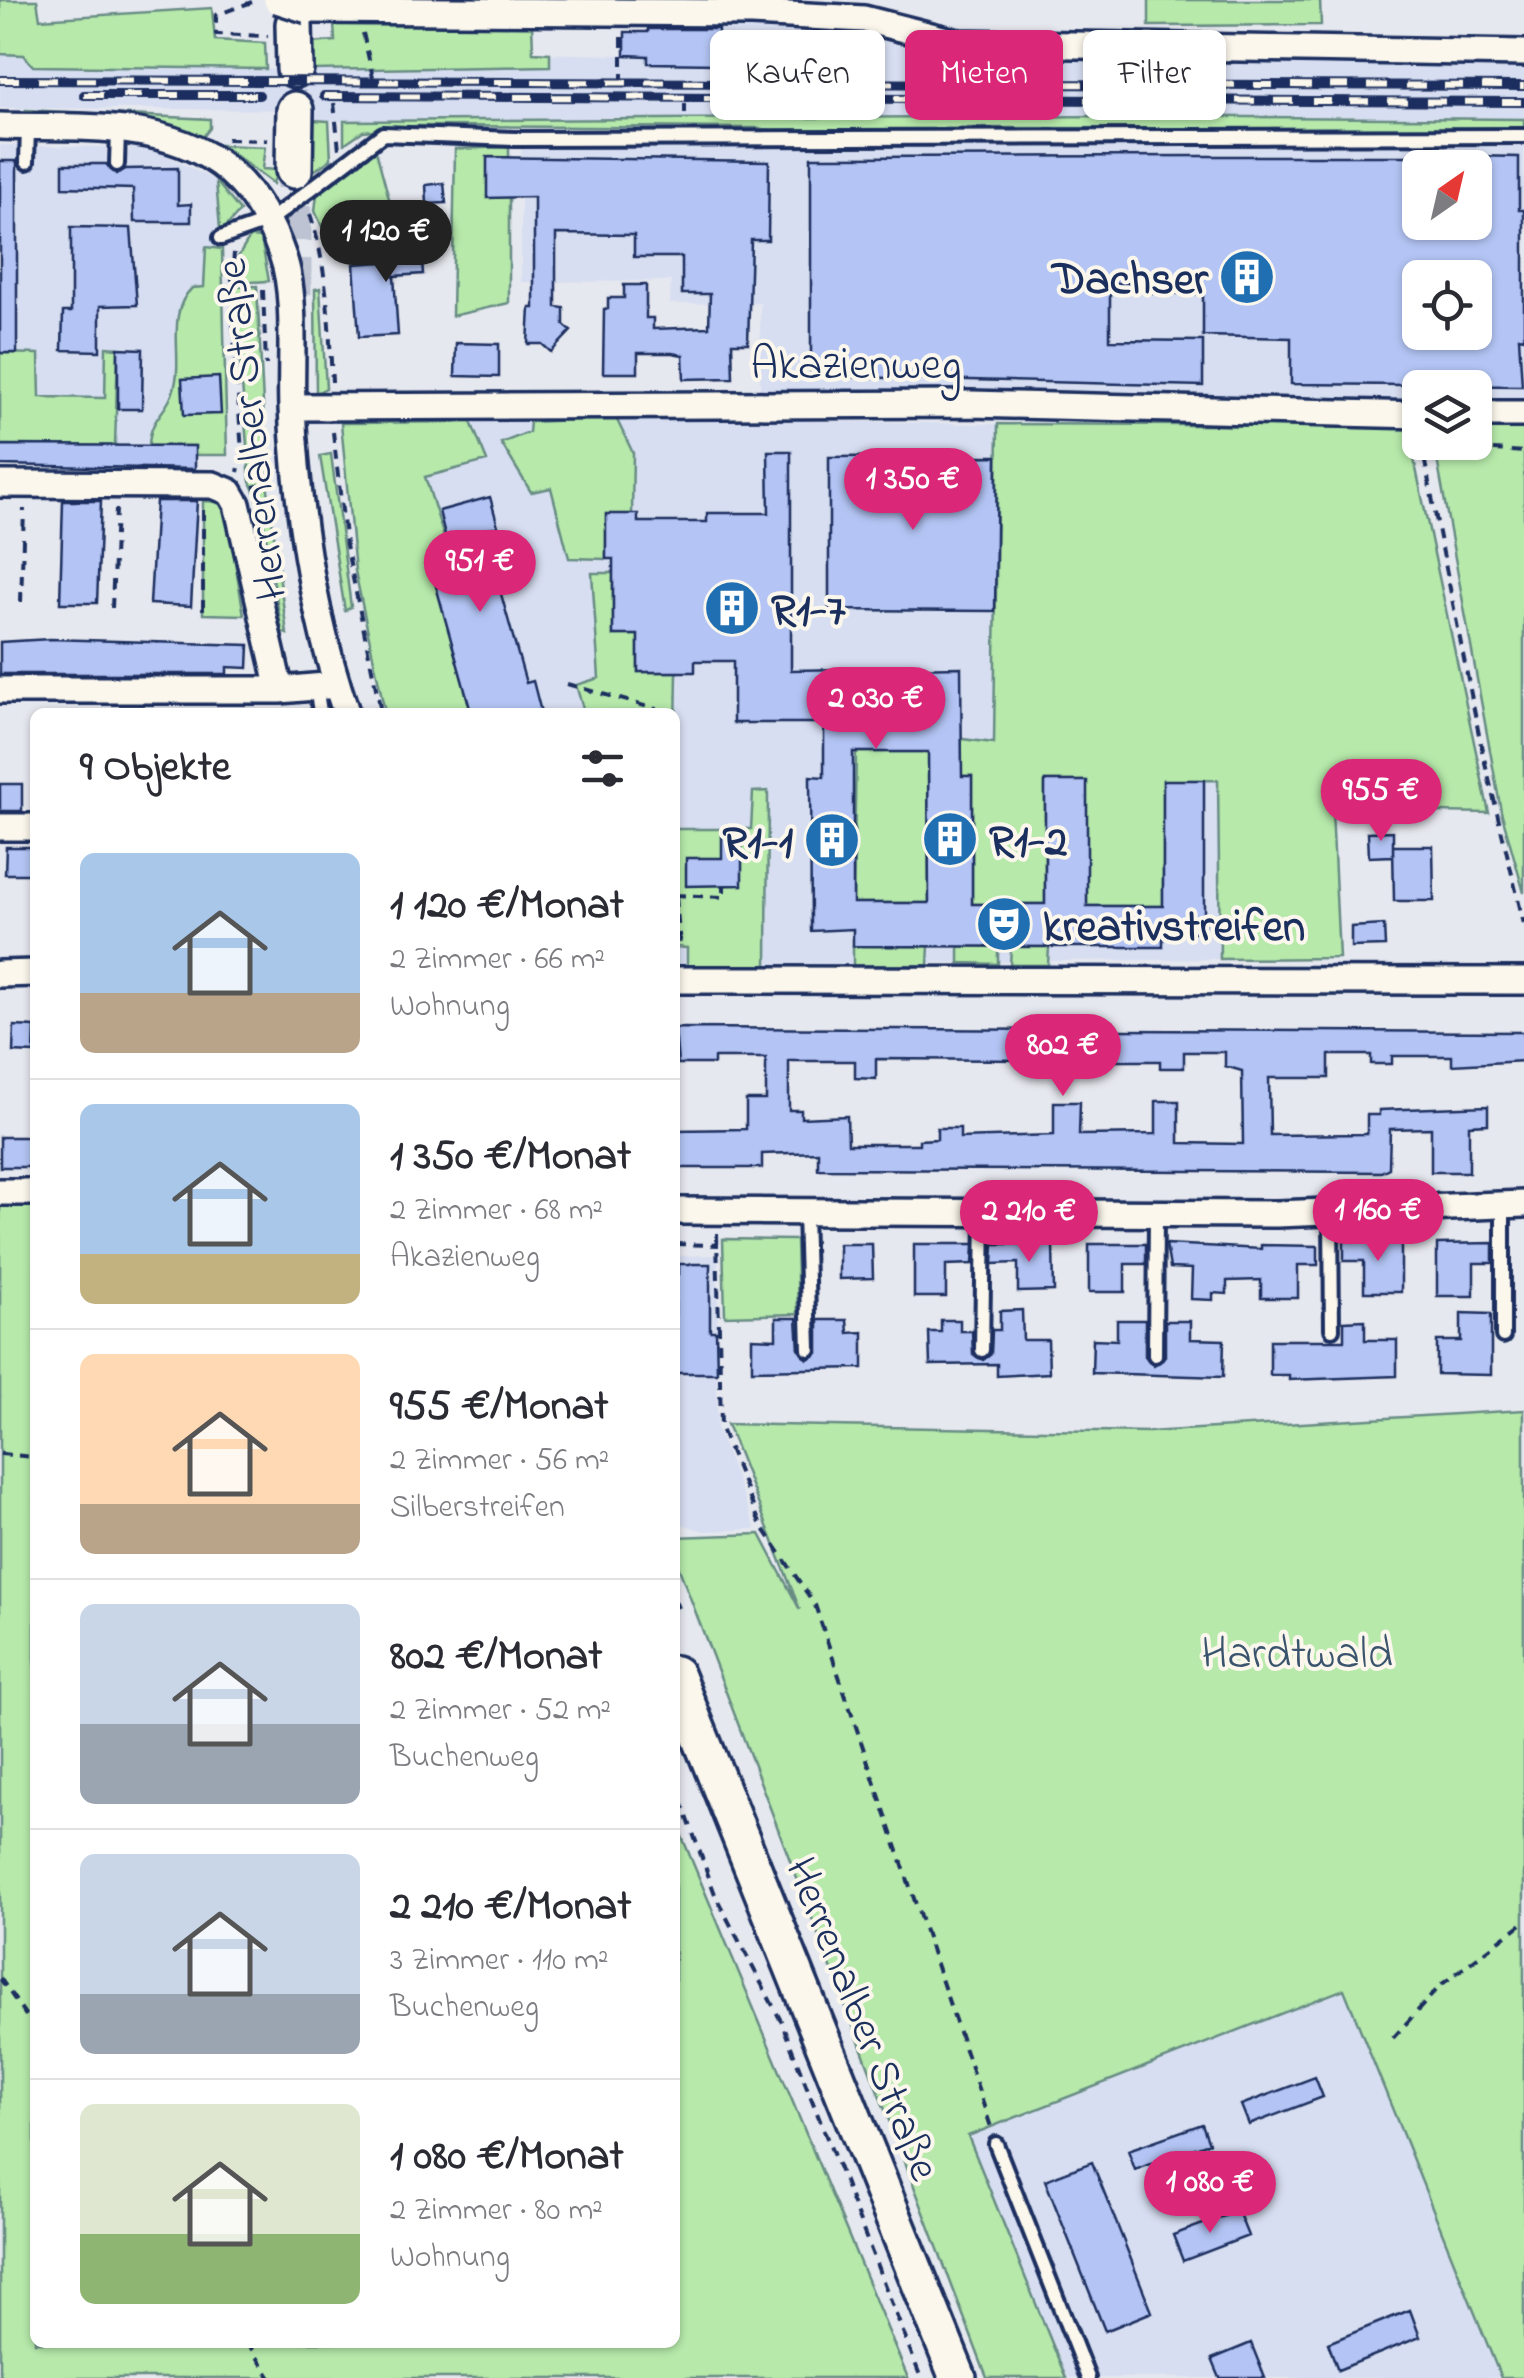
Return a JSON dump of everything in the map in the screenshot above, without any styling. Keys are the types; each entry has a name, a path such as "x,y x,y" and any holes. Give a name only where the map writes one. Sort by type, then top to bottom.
{"main road":[{"path":"288,18 294,69"},
{"path":"294,110 299,182"},
{"name":"Herrenalber Straße","path":"680,1694 958,2378"},
{"path":"680,1751 718,1783"}],"street":[{"path":"288,18 357,11 865,9 960,44 1524,53"},
{"name":"Herrenalber Straße","path":"0,126 28,127 58,137 118,130 154,135 206,155 239,179 269,222 285,261 292,407 326,686 343,708"},
{"name":"Akazienweg","path":"292,407 972,404 1402,415"},
{"path":"1492,414 1524,414"},
{"path":"12,484 202,485 230,492 236,498 280,690"},
{"path":"0,690 280,690 326,686"},
{"path":"0,827 30,827"},
{"path":"0,974 30,974"},
{"path":"680,980 1524,982"},
{"path":"0,1192 30,1192"},
{"path":"680,1211 1156,1214 1514,1204"}],"lane":[{"path":"27,162 28,127"},
{"path":"117,164 118,130"},
{"path":"221,238 269,222 299,182 343,162 383,134 514,139 1524,136"},
{"path":"321,708 326,686"},
{"path":"1503,1336 1514,1204"},
{"path":"1331,1212 1332,1330"},
{"path":"805,1213 809,1349"},
{"path":"1155,1356 1156,1214"},
{"path":"982,1350 984,1215"},
{"name":"Herrenalber Straße","path":"996,2144 1088,2378"}],"path":[{"path":"254,0 216,15 216,34 288,18"},
{"path":"357,11 373,77"},
{"path":"622,12 622,78"},
{"path":"334,103 343,162"},
{"path":"218,138 272,140"},
{"path":"299,182 320,242 346,546 380,708"},
{"path":"230,492 242,453 230,293 236,233"},
{"path":"1492,450 1524,452"},
{"path":"1424,460 1482,750 1524,924"},
{"path":"12,484 21,602"},
{"path":"112,608 117,484"},
{"path":"202,485 203,614"},
{"path":"567,684 652,708"},
{"path":"680,895 724,897 724,885"},
{"path":"717,1213 721,1428 760,1524 815,1605 941,1969 996,2144"},
{"path":"680,1244 720,1244"},
{"path":"0,1454 30,1457"},
{"path":"680,1796 716,1897 781,2021 921,2378"},
{"path":"1392,2038 1440,1985 1524,1922"},
{"path":"0,1978 30,2023"},
{"path":"251,2348 271,2378"}],"shaded area":[{"path":"648,20 825,30 710,30 710,119 344,121 311,120 310,110 0,108 0,54 25,55 34,66 311,70 311,43 335,41 334,24 532,22 533,53 624,55 625,32 648,32"},
{"path":"885,41 905,47 905,117 885,117"},
{"path":"1063,58 1083,58 1083,116 1063,116"},
{"path":"1226,61 1524,67 1524,119 1226,117"},
{"path":"1524,136 1524,401 1492,401 1492,370 1402,370 1402,402 760,405 760,303 670,304 671,281 521,282 521,148 780,139"},
{"path":"0,145 106,147 107,164 123,163 131,147 158,151 216,181 224,287 227,455 0,455"},
{"path":"616,418 998,424 994,744 1218,757 1220,959 680,966 680,708 384,708 355,571 341,423"},
{"path":"718,1255 717,1429 756,1529 704,1531 680,1524 680,1256"},
{"path":"1344,1989 1501,2378 1066,2378 968,2136"}],"green space":[{"path":"0,0 37,0 40,19 212,8 215,40 265,43 266,69 33,66 24,55 0,54"},
{"path":"1149,0 1320,0 1321,25 1149,26"},
{"path":"532,22 533,52 550,53 550,66 312,70 311,43 335,41 334,24"},
{"path":"26,110 210,119 210,128 199,142 27,118"},
{"path":"1063,116 1083,116 1083,120 1524,119 1524,129 968,128 952,136 804,136 757,128 416,126 363,131 344,144 344,121 1063,120"},
{"path":"312,120 329,121 331,159 311,173"},
{"path":"221,145 265,147 262,169 277,170 273,184"},
{"path":"375,147 400,239 330,244 315,211 317,194"},
{"path":"509,147 509,303 452,316 455,149"},
{"path":"216,181 240,211 220,229"},
{"path":"250,237 261,238 269,281 235,283 238,257"},
{"path":"206,247 222,249 227,455 195,455 194,446 149,446 152,428 167,404 177,376 179,310 192,288 204,287"},
{"path":"257,286 267,482 287,634 282,632 261,507 250,482 234,287"},
{"path":"320,288 326,388 316,393 315,289"},
{"path":"106,347 118,348 115,446 0,445 0,353 39,354 40,397 105,398"},
{"path":"616,418 633,453 632,514 606,515 606,559 569,558 551,488 531,492 501,443 529,432 530,422"},
{"path":"471,422 487,461 425,477 452,562 432,569 470,708 384,708 355,571 341,423"},
{"path":"1524,423 1524,893 1501,811 1437,460 1492,460 1492,424"},
{"path":"998,424 1402,426 1402,460 1414,460 1489,813 1332,810 1339,958 1220,959 1218,780 1163,781 1163,906 1087,906 1086,781 1045,781 1045,904 972,904 972,776 928,776 929,903 853,903 856,752 961,752 962,739 994,743"},
{"path":"331,454 351,607 345,611 320,456"},
{"path":"203,501 225,502 244,615 203,614"},
{"path":"592,573 613,573 613,635 638,635 638,672 677,672 676,708 583,708 576,685 599,678"},
{"path":"768,791 767,967 687,966 687,948 680,947 680,829 751,829 753,792"},
{"path":"853,946 929,946 928,965 853,966"},
{"path":"959,946 998,947 998,964 959,963"},
{"path":"1011,947 1049,947 1048,965 1010,965"},
{"path":"0,1201 30,1201 30,2348 680,2348 680,1832 908,2378 0,2378"},
{"path":"723,1239 796,1240 798,1314 725,1316"},
{"name":"Hardtwald","path":"1524,1410 1524,2378 1501,2378 1344,1989 968,2136 1066,2378 987,2378 680,1571 680,1537 760,1534 800,1610 727,1424 1148,1432"}],"building":[{"path":"718,29 710,30 710,64 648,63 648,56 625,55 625,32"},
{"path":"1402,156 1402,240 1492,240 1492,156 1519,157 1519,210 1524,210 1524,338 1519,337 1522,386 1492,386 1492,370 1402,370 1402,385 1291,384 1291,338 1203,336 1203,294 1147,293 1147,283 1110,283 1110,340 1203,341 1203,386 811,376 811,157"},
{"path":"487,157 769,161 768,240 751,240 748,343 732,343 733,378 684,379 683,355 672,353 638,353 638,373 603,373 604,309 608,309 608,298 624,298 624,285 646,285 646,318 653,318 653,329 709,327 710,294 682,294 682,257 634,257 634,235 556,234 556,307 564,308 564,325 571,331 551,352 542,344 528,344 530,308 534,308 534,197 487,198"},
{"path":"0,161 17,161 17,353 0,353"},
{"path":"63,164 106,164 116,174 126,169 178,168 178,205 191,204 191,222 134,222 133,189 63,187"},
{"path":"444,183 446,203 427,204 426,185"},
{"path":"71,227 131,228 137,305 100,306 100,351 62,350 63,312 71,312"},
{"path":"426,237 428,258 422,259 423,274 394,276 398,335 359,337 354,264 382,262 381,240"},
{"path":"456,343 499,344 499,377 455,376"},
{"path":"118,348 143,349 142,409 118,409"},
{"path":"219,377 221,414 184,415 182,379"},
{"path":"0,445 195,446 195,469 0,465"},
{"path":"768,451 791,451 791,670 961,667 962,776 972,776 972,904 1045,904 1045,781 1087,781 1087,906 1163,906 1163,780 1204,780 1204,932 1163,932 1163,947 1087,947 853,946 853,929 811,931 810,776 824,777 824,723 733,723 733,661 695,661 695,672 638,672 638,635 613,635 613,559 606,559 606,514 638,514 638,522 707,522 707,513 769,513","holes":["853,752 928,752 929,903 853,903"]},
{"path":"997,456 995,611 829,610 829,457"},
{"path":"490,497 498,526 483,530 526,683 533,681 540,708 470,708 431,568 452,562 439,511"},
{"path":"63,501 101,501 97,603 60,603"},
{"path":"156,501 197,501 191,606 150,604"},
{"path":"50,639 249,645 248,668 227,667 227,674 0,674 0,642"},
{"path":"0,784 22,784 22,811 0,811"},
{"path":"1393,831 1393,856 1369,857 1368,832"},
{"path":"742,835 742,885 686,886 686,858 722,858 722,836"},
{"path":"1393,846 1433,846 1434,901 1394,901"},
{"path":"6,847 30,847 30,874 5,874"},
{"path":"1384,925 1385,946 1351,947 1351,927"},
{"path":"14,1026 30,1027 30,1053 13,1052"},
{"path":"680,1028 1524,1032 1524,1061 1452,1065 1452,1056 1392,1056 1392,1064 1371,1064 1371,1055 1329,1055 1329,1078 1269,1078 1270,1135 1367,1134 1367,1115 1379,1115 1379,1110 1488,1106 1488,1124 1469,1125 1469,1172 1431,1172 1431,1128 1390,1129 1389,1168 1381,1172 818,1169 818,1152 762,1154 762,1168 680,1168 680,1130 746,1129 746,1100 766,1100 766,1058 714,1058 714,1064 680,1064","holes":["1184,1052 1225,1052 1225,1066 1242,1071 1243,1144 1179,1143 1179,1101 1156,1101 1156,1134 1079,1135 1080,1102 1054,1102 1054,1135 960,1138 960,1128 937,1128 937,1139 919,1140 919,1144 848,1144 847,1116 801,1118 801,1110 789,1110 789,1061 855,1061 855,1078 876,1079 876,1059 1035,1060 1034,1068 1053,1069 1080,1068 1080,1061 1160,1061 1160,1068 1184,1068"]},
{"path":"0,1137 30,1137 30,1167 0,1167"},
{"path":"1344,1241 1401,1241 1401,1292 1364,1292 1364,1261 1344,1261"},
{"path":"1493,1243 1493,1263 1474,1263 1474,1296 1437,1296 1437,1244"},
{"path":"839,1244 872,1244 873,1278 839,1279"},
{"path":"914,1244 974,1244 973,1264 946,1265 946,1297 914,1297"},
{"path":"994,1244 1053,1244 1054,1291 1018,1292 1018,1263 993,1264"},
{"path":"1089,1244 1146,1244 1146,1264 1125,1264 1125,1292 1089,1292"},
{"path":"1166,1244 1261,1249 1261,1245 1318,1246 1318,1265 1298,1265 1298,1298 1261,1298 1261,1280 1227,1281 1227,1294 1213,1293 1213,1300 1191,1299 1192,1269 1170,1268"},
{"path":"680,1264 710,1264 710,1331 716,1331 717,1373 680,1373"},
{"path":"1022,1310 1023,1340 1048,1340 1049,1373 997,1376 997,1364 930,1365 929,1332 941,1332 941,1320 960,1320 960,1331 972,1331 973,1354 983,1360 991,1354 992,1330 1000,1330 1000,1311"},
{"path":"1461,1313 1491,1314 1491,1375 1437,1374 1437,1341 1461,1341"},
{"path":"776,1318 797,1318 799,1350 808,1359 818,1353 818,1320 847,1320 848,1333 863,1332 863,1368 752,1370 752,1338 776,1339"},
{"path":"1117,1320 1145,1320 1145,1356 1154,1365 1165,1356 1165,1321 1190,1321 1190,1339 1224,1340 1223,1377 1092,1373 1093,1339 1117,1340"},
{"path":"1365,1320 1365,1340 1397,1340 1397,1376 1289,1380 1289,1375 1270,1375 1270,1340 1344,1340 1344,1321"},
{"path":"1315,2077 1323,2097 1249,2125 1241,2105"},
{"path":"1202,2124 1209,2143 1135,2170 1128,2150"},
{"path":"1092,2162 1152,2312 1105,2331 1045,2180"},
{"path":"1238,2211 1248,2236 1183,2261 1173,2235"},
{"path":"1410,2310 1420,2337 1338,2370 1328,2343"},
{"path":"1251,2343 1265,2378 1220,2378 1212,2359"}],"tunnel":[{"path":"294,170 294,294"}],"railway":[{"path":"0,80 1524,86"},
{"path":"84,95 259,95"},
{"path":"324,96 1524,102"}],"place":[{"name":"Dachser","path":"1247,277"},
{"name":"R1-7","path":"732,608"},
{"name":"R1-2","path":"950,839"},
{"name":"R1-1","path":"832,840"},
{"name":"kreativstreifen","path":"1004,924"}]}
